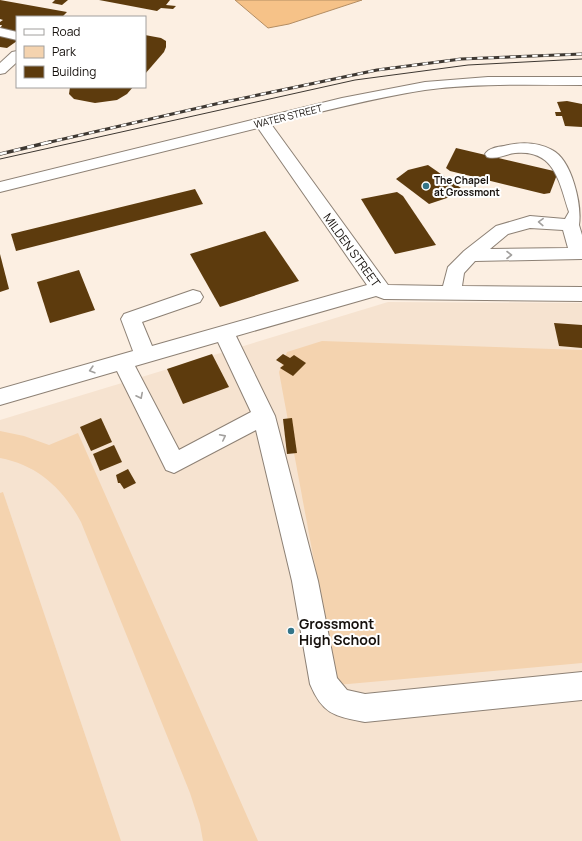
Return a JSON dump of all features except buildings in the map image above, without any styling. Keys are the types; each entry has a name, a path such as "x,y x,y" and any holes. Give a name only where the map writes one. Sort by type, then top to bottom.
{"street":[{"path":"0,32 16,36"},
{"path":"0,70 16,56"},
{"name":"WATER STREET","path":"0,187 342,102 426,86 488,81 582,81"},
{"name":"MILDEN STREET","path":"262,123 379,288 384,292 582,294"},
{"path":"470,255 579,254 570,225 578,212 560,166 547,154 534,149 518,147 505,149 493,154"},
{"path":"451,293 454,271 470,255 502,230 530,222 570,225"},
{"path":"0,397 379,288"},
{"path":"193,297 131,319 132,358 174,463 264,416"},
{"path":"224,332 264,416 304,581 324,684 339,703 365,708 582,686"}],"shaded area":[{"path":"235,0 362,0 289,24 268,28"},
{"name":"Grossmont High School","path":"388,302 582,303 582,841 0,841 0,420"}],"green space":[{"path":"322,341 582,350 582,663 337,685 279,372 287,352"},
{"path":"0,431 24,436 49,445 78,433 258,841 203,841 200,824 190,793 81,522 66,499 48,480 26,466 14,461 0,458"},
{"path":"3,492 121,841 0,841 0,493"}],"tram line":[{"path":"0,159 355,80 468,65 582,59"}],"railway":[{"path":"46,143 220,103 377,70 461,59 582,54"},
{"path":"0,154 50,142"}],"place":[{"name":"The Chapel at Grossmont","path":"426,186"},
{"name":"Grossmont High School","path":"291,631"}]}
